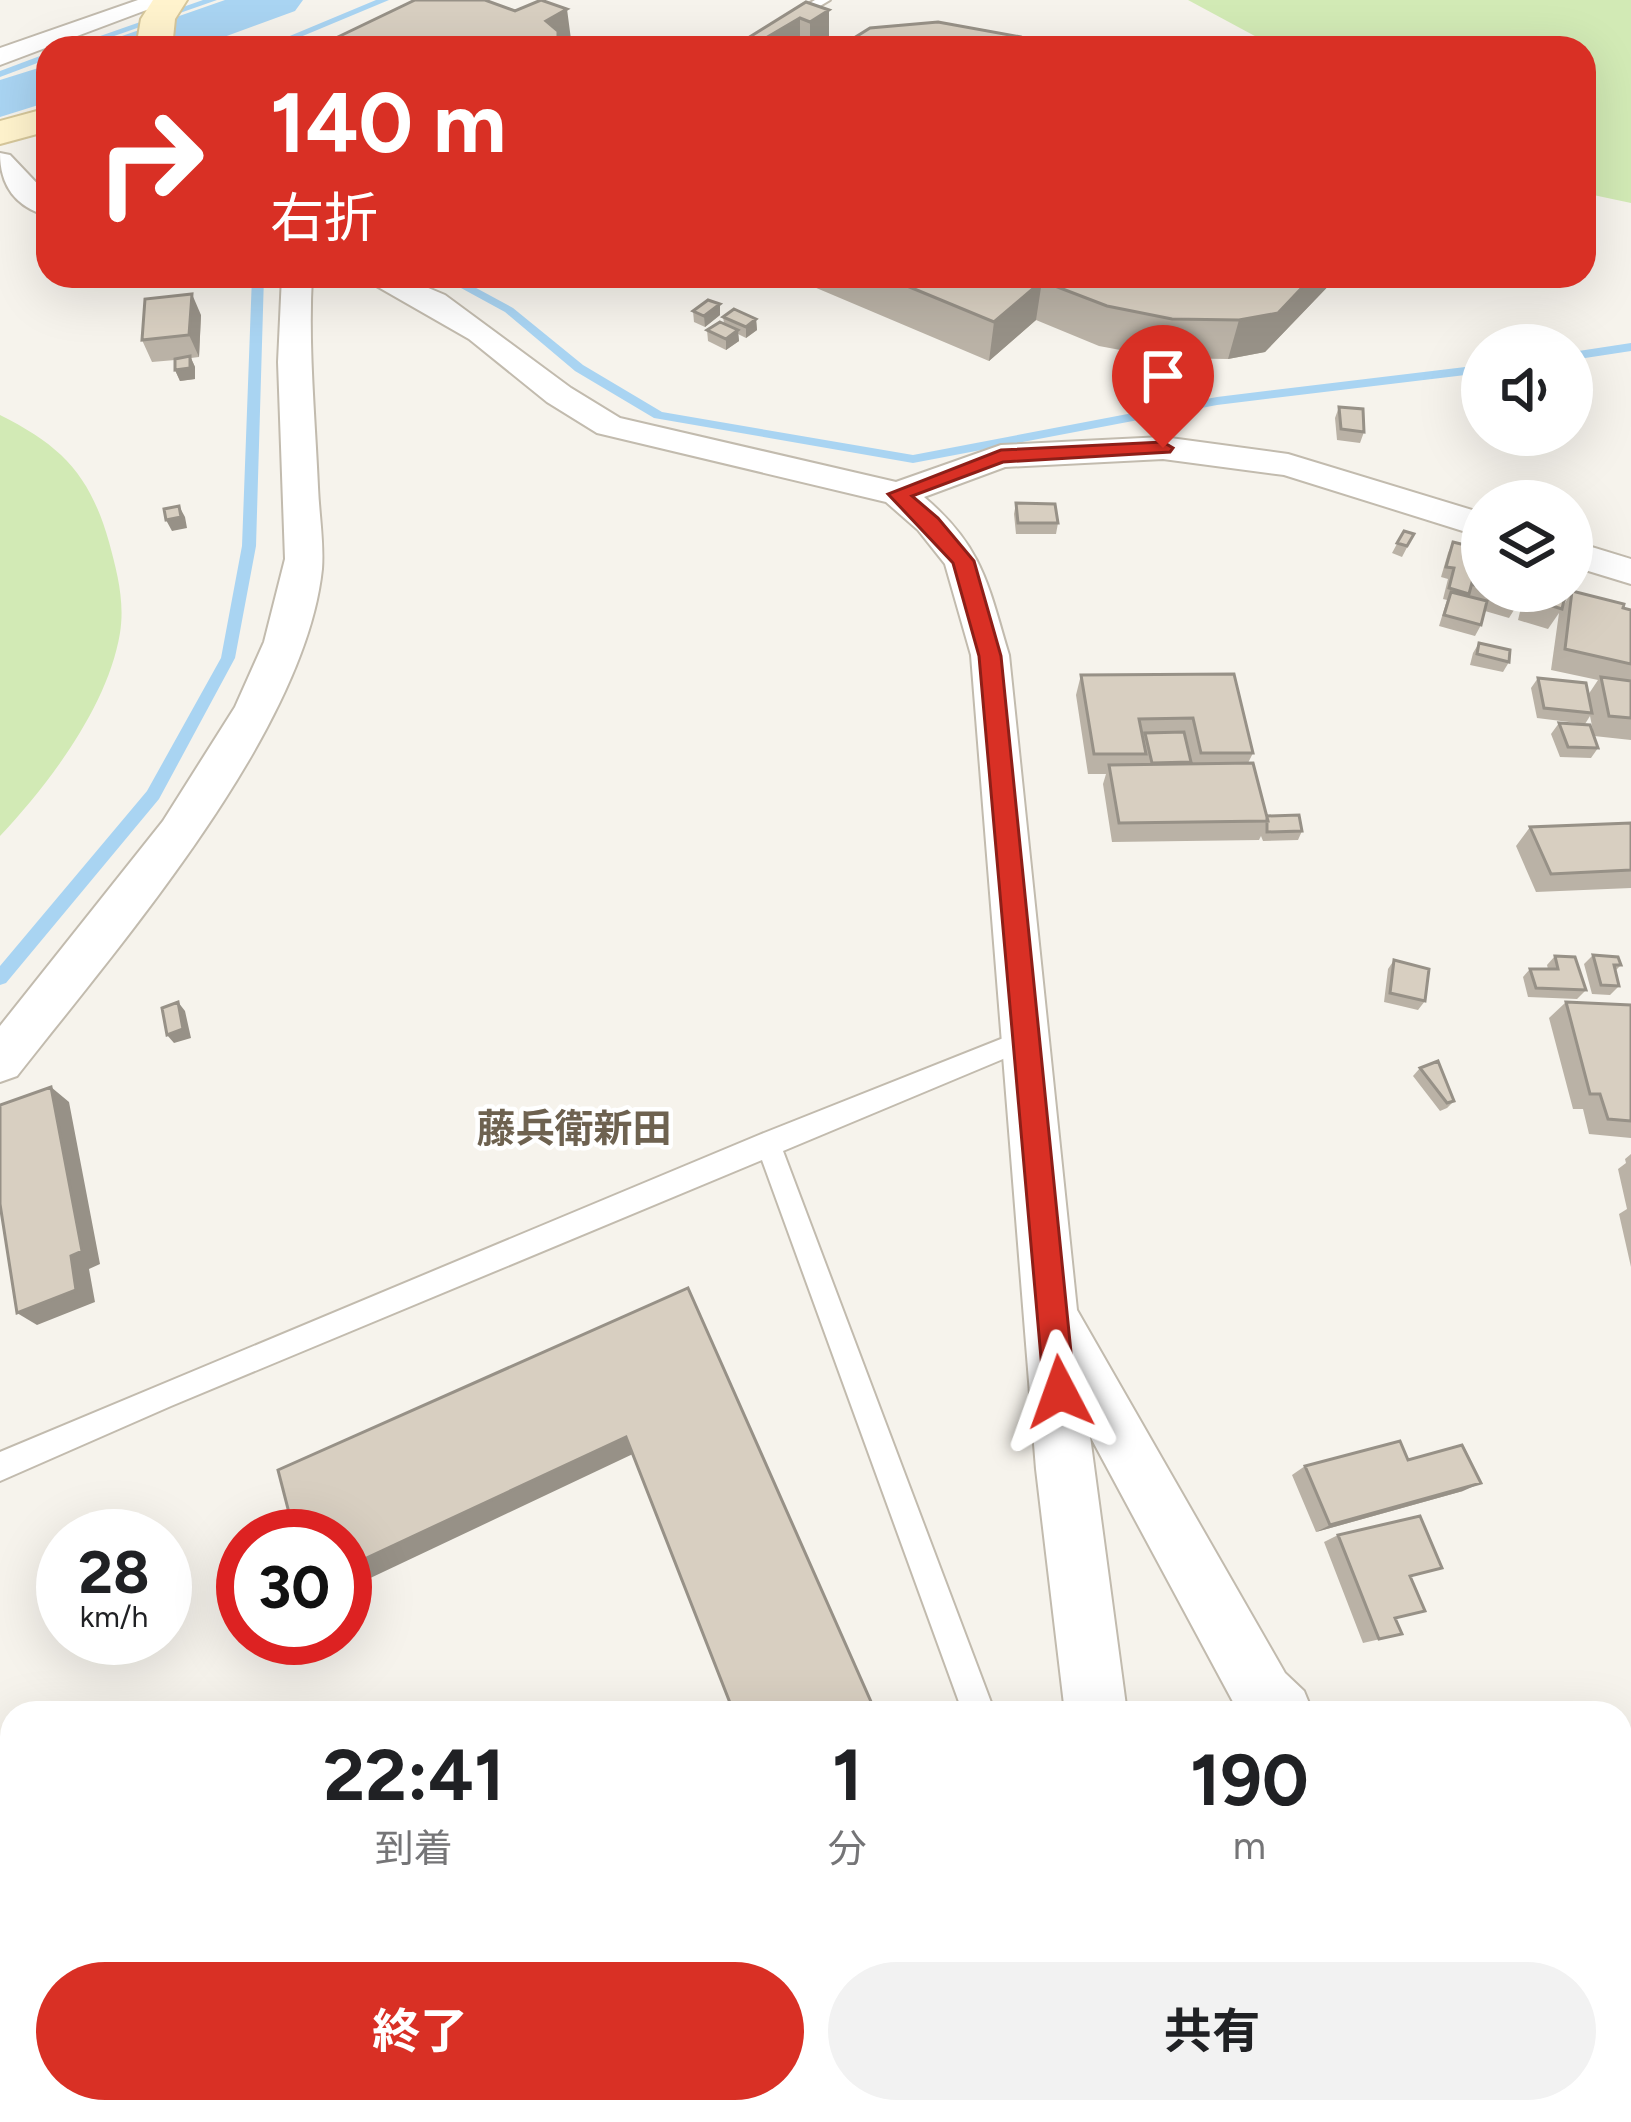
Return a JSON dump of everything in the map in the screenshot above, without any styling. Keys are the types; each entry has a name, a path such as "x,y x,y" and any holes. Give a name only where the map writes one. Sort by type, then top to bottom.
{"street":[{"path":"157,36 166,2"},
{"path":"63,36 166,2"},
{"path":"0,57 36,45"},
{"path":"0,134 36,123"},
{"path":"0,161 36,200"},
{"path":"0,1061 141,881 236,746 282,645 303,573 293,321 296,288"},
{"path":"402,288 481,332 559,395 609,427 910,490 1001,456 1163,448 1223,453 1288,465 1461,519"},
{"path":"910,490 963,561 990,656 1066,1469 1095,1701"},
{"path":"1593,560 1631,572"},
{"path":"1054,1316 1269,1701"}],"lane":[{"path":"762,36 824,0"},
{"path":"0,1467 1026,1039"},
{"path":"768,1143 976,1701"}],"green space":[{"path":"1188,0 1631,0 1631,203 1596,196 1596,36 1255,36"},
{"path":"0,415 41,438 83,481 109,542 122,610 113,661 90,716 38,793 0,836"}],"building":[{"path":"415,0 485,0 515,11 541,0 567,9 546,21 558,36 340,36"},
{"path":"806,2 829,10 810,22 800,18 769,36 751,36"},
{"path":"938,22 1015,36 857,36 870,28"},
{"path":"912,288 1034,288 994,322"},
{"path":"1060,288 1302,288 1278,313 1239,320 1172,319 1107,306"},
{"path":"192,294 189,335 142,340 145,299"},
{"path":"708,300 720,304 704,316 693,311"},
{"path":"734,309 756,319 746,327 723,317"},
{"path":"720,322 738,330 726,339 707,330"},
{"path":"190,356 190,368 175,370 175,359"},
{"path":"1339,407 1363,409 1364,432 1341,429"},
{"path":"1016,503 1055,504 1058,523 1018,523"},
{"path":"179,506 181,517 166,520 164,509"},
{"path":"1404,531 1414,534 1407,546 1397,543"},
{"path":"1453,542 1461,544 1461,592 1449,588 1454,568 1446,567"},
{"path":"1451,592 1461,594 1461,612 1484,612 1481,625 1444,615"},
{"path":"1593,596 1631,610 1631,664 1565,649 1569,612 1593,612"},
{"path":"1479,643 1510,650 1509,662 1477,654"},
{"path":"1234,674 1253,753 1201,753 1193,718 1139,719 1146,754 1094,754 1081,675"},
{"path":"1601,677 1631,681 1631,718 1609,716"},
{"path":"1538,678 1586,683 1592,713 1544,708"},
{"path":"1559,723 1590,725 1598,748 1568,747"},
{"path":"1184,732 1191,762 1152,763 1145,733"},
{"path":"1253,763 1268,821 1119,823 1109,765"},
{"path":"1299,815 1302,831 1267,832 1267,816"},
{"path":"1631,823 1631,870 1551,874 1530,827"},
{"path":"1593,955 1618,957 1621,965 1614,965 1619,986 1601,985"},
{"path":"1555,956 1575,957 1586,990 1536,988 1530,969 1558,969"},
{"path":"1394,960 1429,969 1425,1001 1390,993"},
{"path":"178,1002 183,1029 167,1035 162,1008"},
{"path":"1566,1002 1631,1005 1631,1121 1608,1119 1600,1094 1590,1094"},
{"path":"1438,1061 1454,1101 1447,1103 1420,1068"},
{"path":"51,1087 82,1251 71,1256 76,1290 17,1313 0,1204 0,1105"},
{"path":"688,1288 871,1701 729,1701 626,1437 372,1555 372,1509 288,1509 278,1470"},
{"path":"1400,1441 1408,1460 1462,1445 1481,1483 1330,1525 1305,1466"},
{"path":"1420,1516 1442,1568 1410,1576 1425,1611 1395,1618 1402,1634 1379,1639 1338,1535"}],"waterway":[{"path":"106,36 212,0"},
{"path":"176,36 276,0"},
{"path":"296,36 384,0"},
{"path":"0,74 36,60"},
{"path":"0,100 36,86"},
{"path":"0,978 153,795 228,658 249,546 258,288"},
{"path":"468,288 509,310 579,368 658,415 913,459 1217,401 1461,372"},
{"path":"1593,353 1631,347"}],"district":[{"name":"藤兵衛新田","path":"574,1128"}],"route":[{"path":"1060,1392 990,656 963,561 931,522 898,494 1001,456 1163,448"}]}
